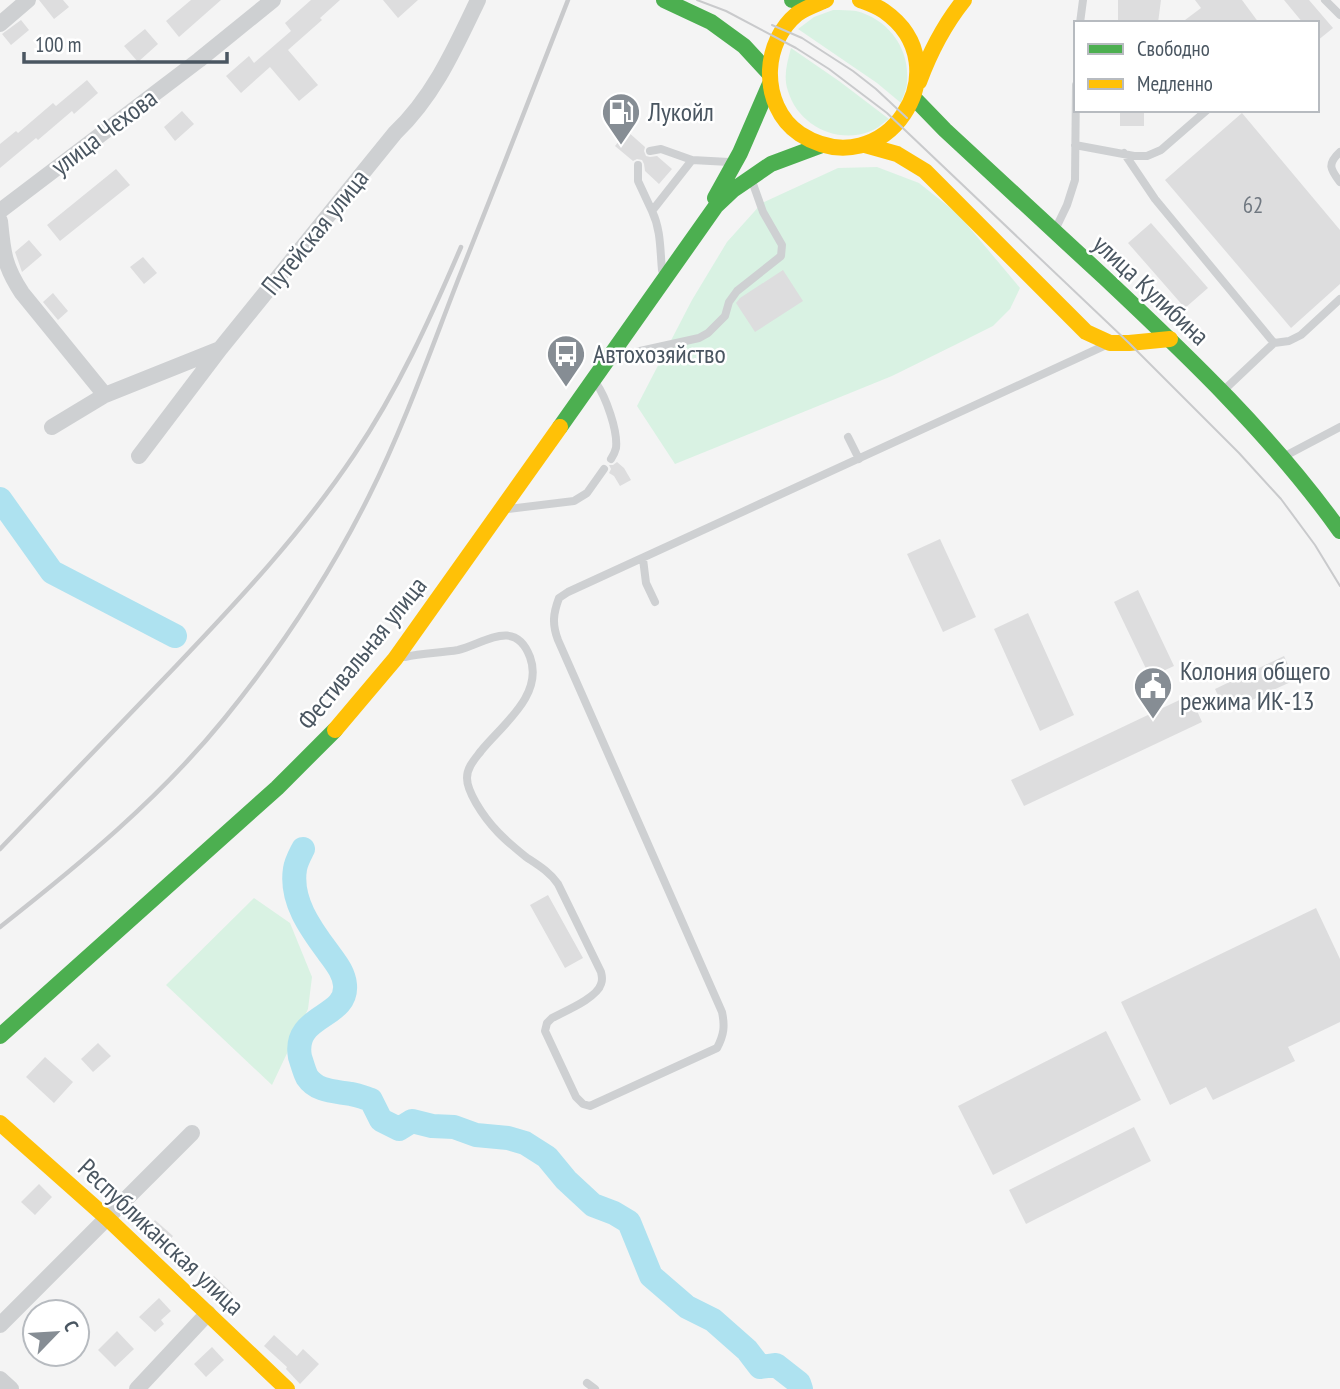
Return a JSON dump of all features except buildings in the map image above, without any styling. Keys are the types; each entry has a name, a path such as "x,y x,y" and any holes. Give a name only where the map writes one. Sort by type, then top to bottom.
{"main road":[{"path":"664,0 711,22 744,46 769,79 778,109 788,123 806,138 822,145 847,148 865,145 884,136 905,116 941,32 952,13 964,0"},
{"path":"792,0 825,0"},
{"name":"Фестивальная улица","path":"693,238 752,128 769,79 771,53 782,30 799,12 825,0"},
{"path":"860,0 883,9 906,33 914,47 918,66 916,92"},
{"name":"улица Кулибина","path":"916,92 945,130 1170,339 1222,391 1283,458 1340,531"},
{"name":"Фестивальная улица","path":"0,1036 277,788 329,737 395,659 716,206 751,176 771,164 822,145"},
{"path":"865,145 897,154 925,171 1086,332 1110,343 1170,339"},
{"name":"Республиканская улица","path":"0,1123 107,1218 287,1389"}],"street":[{"path":"0,24 28,0"},
{"name":"улица Чехова","path":"0,211 199,60 273,0"},
{"name":"Путейская улица","path":"139,456 220,349 395,134 413,116 450,59 478,0"},
{"path":"0,221 3,255 10,276 105,395"},
{"path":"52,427 105,395 220,349"},
{"path":"0,1325 192,1133"},
{"path":"137,1389 208,1313"},
{"path":"0,1378 11,1389"}],"lane":[{"path":"1080,21 1083,0"},
{"path":"1325,0 1340,15"},
{"path":"1054,232 1075,180 1076,112"},
{"path":"1075,145 1147,156 1161,150 1205,112"},
{"path":"650,151 661,149 692,160 736,162"},
{"path":"1340,152 1331,164 1340,183"},
{"path":"1124,153 1154,199 1273,343"},
{"path":"653,211 692,160"},
{"path":"638,165 638,181 653,211 660,236 663,279"},
{"path":"611,459 616,450 598,371 631,353 699,338 708,333 725,316 729,302 737,291 781,256 782,245 763,212 751,176"},
{"path":"1222,391 1273,343 1290,341 1301,335 1340,299"},
{"path":"395,659 420,653 458,650 498,635 510,635 518,640 530,656 533,671 527,696 470,764 467,779 473,797 492,828 551,874 558,884 601,972 601,987 593,996 552,1018 545,1031 573,1093 583,1104 590,1106 718,1048 725,1027 722,1012 554,628 553,619 559,598 1110,343"},
{"path":"1283,458 1340,427"},
{"path":"848,436 859,459"},
{"path":"502,510 574,501 587,492 604,469"},
{"path":"643,559 646,583 654,602"}],"green space":[{"path":"833,10 856,11 868,15 895,37 905,58 907,70 907,85 901,103 877,83 798,29 814,17"},
{"path":"791,48 889,119 871,131 858,135 832,133 810,122 800,114 787,86 786,70"},
{"path":"877,167 919,183 958,214 1020,288 1010,309 993,326 892,376 675,464 637,406 692,300 727,242 762,203 838,168"},
{"path":"254,898 290,923 312,977 308,1009 272,1085 166,985"}],"waterway":[{"path":"0,499 52,572 175,636"},
{"path":"303,849 295,869 298,903 308,923 339,967 345,985 344,996 338,1005 312,1024 304,1032 300,1043 300,1057 311,1082 327,1090 371,1100 381,1120 399,1129 412,1121 432,1126 454,1127 476,1135 508,1138 525,1143 547,1157 566,1180 593,1205 629,1222 651,1276 687,1307 713,1320 747,1350 760,1367 776,1365 799,1383 801,1389"}],"tram line":[{"path":"697,0 726,11 796,48 887,113 1129,343 1239,453 1281,499 1315,545 1340,586"},
{"path":"772,25 802,38 853,71 907,118"}],"railway":[{"path":"0,927 89,855 173,776 245,693 320,584 354,526 394,443 568,0"},
{"path":"0,849 224,615 314,511 354,455 399,380 461,247"}],"traffic: fast":[{"path":"664,0 711,22 744,46 768,72"},
{"path":"792,0 823,1"},
{"path":"715,198 740,153 769,86"},
{"path":"914,98 1199,368 1287,463 1340,531"},
{"path":"560,427 716,206 733,190 771,164 822,145"},
{"path":"0,1036 277,788 335,730"}],"traffic: slow":[{"path":"826,0 800,12 786,26 772,54 770,79 774,98 786,122 800,134 831,147 860,145 885,134 904,114 915,89 917,61 907,35 884,11 860,0"},
{"path":"919,82 938,39 964,0"},
{"path":"865,145 897,154 925,171 1086,332 1110,343 1170,339"},
{"path":"335,730 395,659 560,427"},
{"path":"0,1123 107,1218 287,1389"}],"place":[{"name":"Лукойл","path":"621,146"},
{"name":"Автохозяйство","path":"566,388"},
{"name":"Колония общего режима ИК-13","path":"1153,720"}]}
